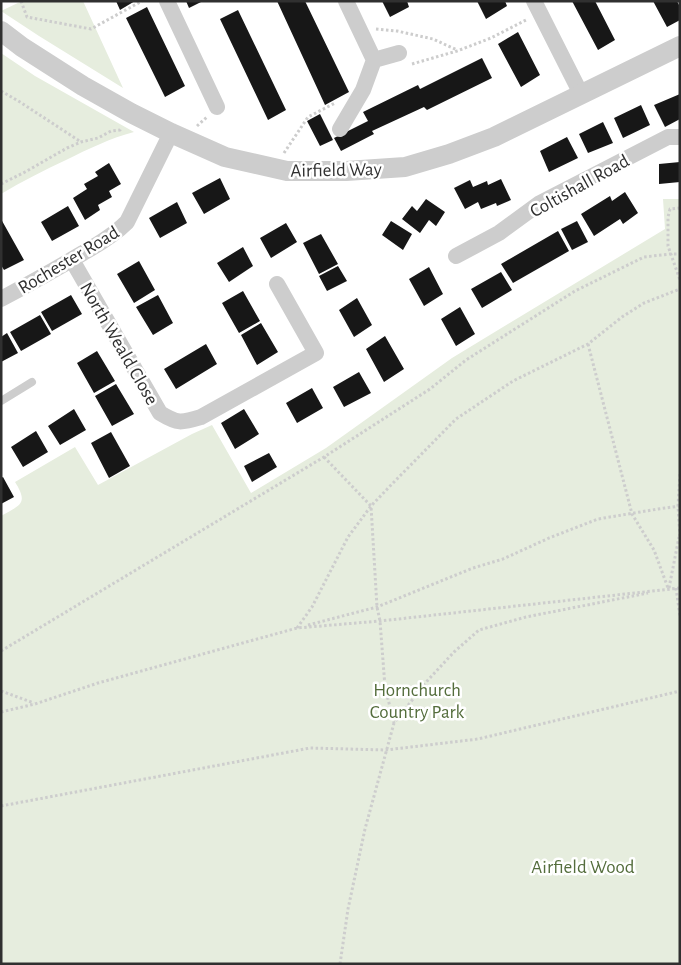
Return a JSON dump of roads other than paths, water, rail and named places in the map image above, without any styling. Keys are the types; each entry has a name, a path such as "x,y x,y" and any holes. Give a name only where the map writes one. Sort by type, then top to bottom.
{"street":[{"path":"167,1 217,107"},
{"path":"340,128 363,90 374,60 346,1"},
{"path":"537,7 581,94"},
{"name":"Airfield Way","path":"1,31 22,48 83,86 171,133 225,157 287,171 346,171 405,167 449,154 494,137 680,46"},
{"path":"374,60 399,53"},
{"name":"Rochester Road","path":"1,299 110,237 127,222 171,133"},
{"name":"Coltishall Road","path":"456,256 500,233 540,203 668,137 680,137"},
{"name":"North Weald Close","path":"72,260 160,413 172,420 183,422 201,417 316,354 277,284"}],"lane":[{"path":"1,400 32,382"}],"park label":[{"name":"Hornchurch Country Park","path":"417,700"},
{"name":"Airfield Wood","path":"583,866"}]}
